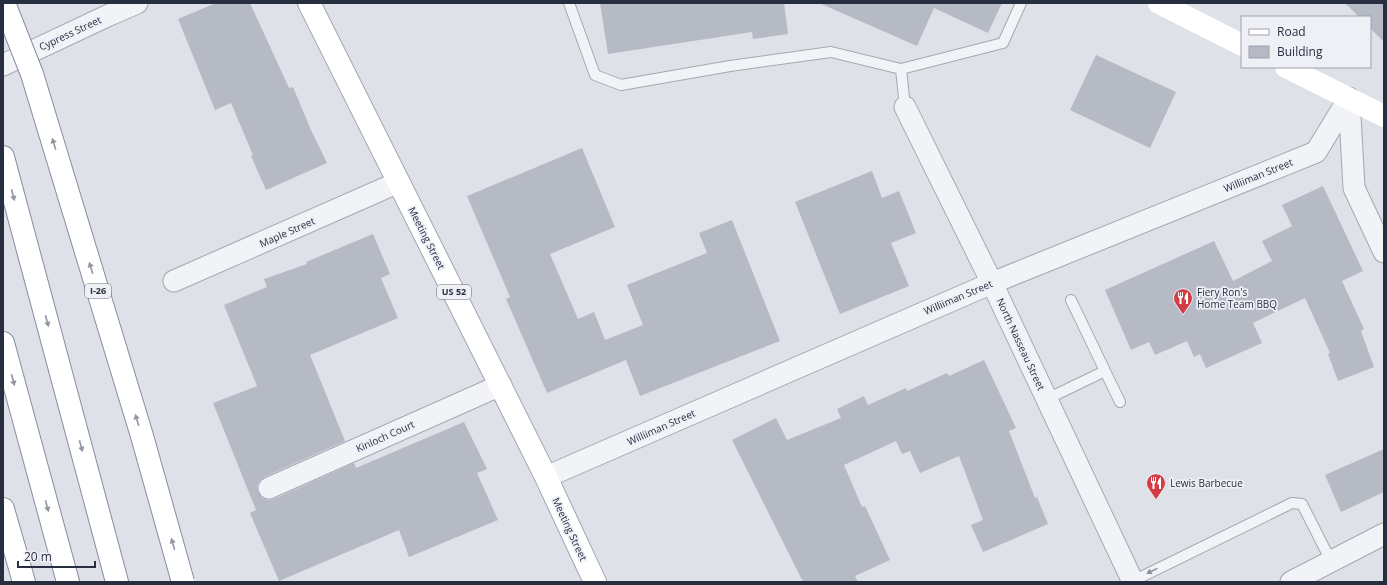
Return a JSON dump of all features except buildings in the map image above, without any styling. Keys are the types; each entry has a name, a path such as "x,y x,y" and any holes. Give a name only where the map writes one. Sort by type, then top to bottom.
{"main road":[{"name":"I-26","path":"4,3 32,74 142,436 183,582"},
{"name":"Meeting Street","path":"309,3 501,385 595,582"},
{"path":"1159,3 1241,44"},
{"path":"1288,68 1384,116"},
{"path":"3,157 117,582"},
{"path":"3,343 68,582"},
{"path":"3,509 24,582"}],"street":[{"name":"Cypress Street","path":"3,65 137,3"},
{"path":"1349,98 1354,188 1384,252"},
{"name":"Williiman Street","path":"546,477 992,283 1316,152 1349,98"},
{"name":"North Nasseau Street","path":"905,107 992,283 1133,581"},
{"name":"Maple Street","path":"174,281 400,182"},
{"name":"Kinloch Court","path":"269,488 501,385"},
{"path":"1291,582 1384,534"}],"lane":[{"path":"570,3 595,75 621,85 730,66 831,52 902,69 1003,43 1021,3"},
{"path":"902,69 905,107"},
{"path":"1071,300 1120,402"},
{"path":"1047,399 1105,371"},
{"path":"1133,581 1292,502 1302,504 1331,561"}],"place":[{"name":"Fiery Ron's Home Team BBQ","path":"1183,315"},
{"name":"Lewis Barbecue","path":"1156,500"}]}
